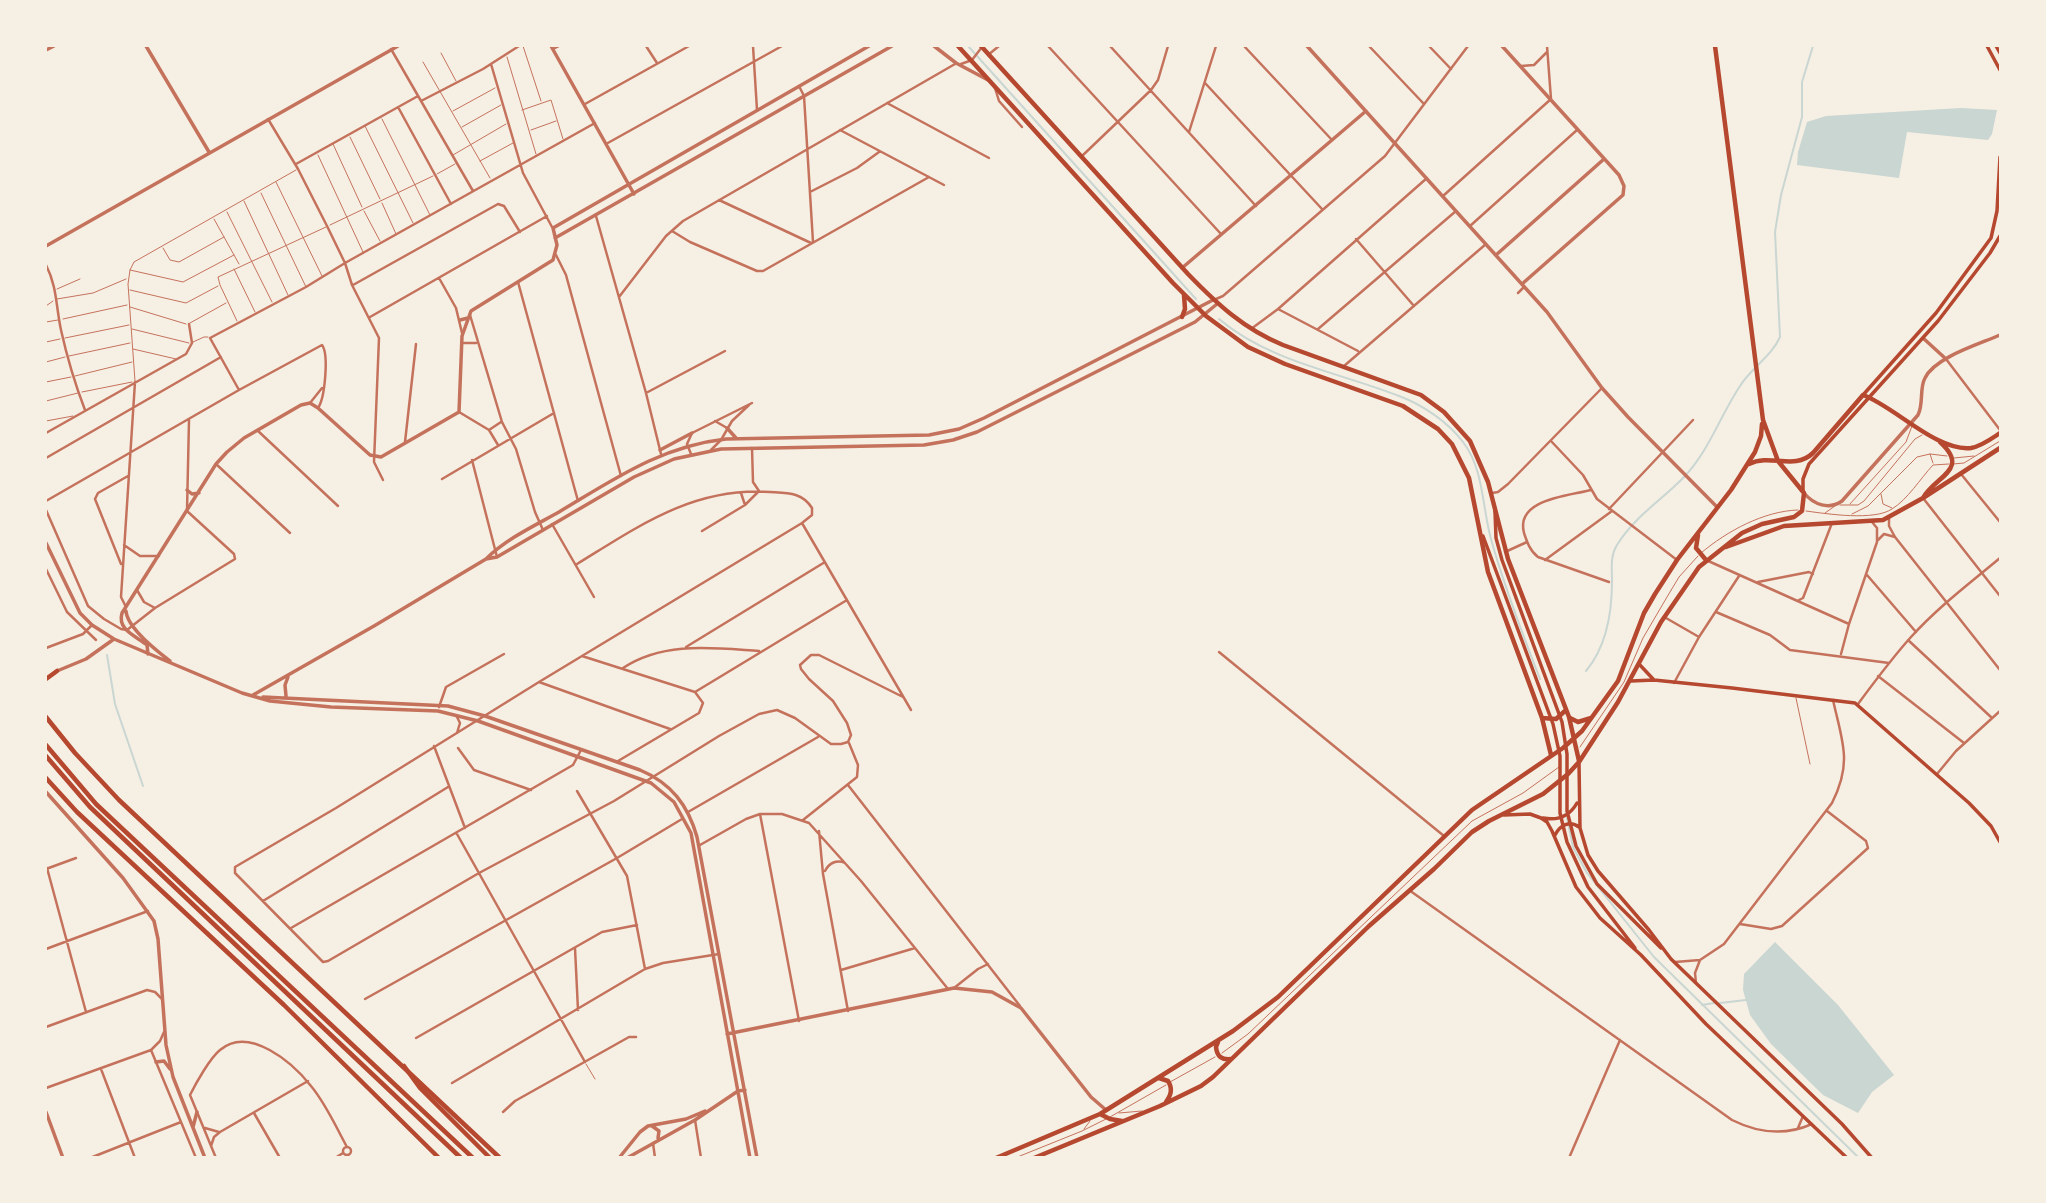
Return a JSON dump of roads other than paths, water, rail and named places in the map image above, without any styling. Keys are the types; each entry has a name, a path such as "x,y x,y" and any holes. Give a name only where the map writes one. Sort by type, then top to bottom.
{"main road":[{"path":"958,46 973,59 1206,316 1236,340 1260,353 1403,406 1438,429 1452,444 1465,466 1488,572 1542,718 1551,756"},
{"path":"1715,46 1763,420 1778,461 1804,493"},
{"path":"1987,46 2000,70"},
{"path":"1996,46 2000,53"},
{"path":"981,48 1215,302 1250,330 1283,345 1406,388 1444,412 1473,446 1492,493 1505,552 1569,717 1579,762 1580,828 1586,848 1598,871 1650,929 1667,954"},
{"path":"1034,1157 1151,1110 1201,1086 1472,832 1553,787 1579,762 1631,681 1664,617 1692,575 1706,560 1752,528 1794,517 1802,510 1803,479 1809,464 1936,313 1991,238 1997,211 2000,157"},
{"path":"1748,464 1762,459 1798,462 1808,458 1938,321 2000,240"},
{"path":"1182,317 1185,309 1184,294"},
{"path":"1866,396 1934,437 1958,447 1971,448 1982,444 2000,431"},
{"path":"1232,1059 1218,1056 1217,1043 1278,997 1486,799 1574,739 1592,718 1618,681 1644,613 1677,560 1748,464 1759,444 1763,420"},
{"path":"1923,498 1930,487 1948,473 1952,465 1947,449 1934,437"},
{"path":"1722,548 1777,528 1872,522 1888,518 2000,449"},
{"path":"1495,510 1496,538 1508,577 1562,722 1567,754 1567,811 1574,840 1592,877 1630,918 1842,1124 1872,1157"},
{"path":"1478,524 1549,710 1558,741 1561,763 1560,813 1567,842 1588,887 1641,956"},
{"path":"1699,531 1696,544 1706,560"},
{"path":"1639,663 1654,681"},
{"path":"46,676 57,671"},
{"path":"1631,681 1674,683 1858,704 1969,803 1999,837"},
{"path":"1542,718 1556,719 1566,710"},
{"path":"46,717 119,800 502,1157"},
{"path":"1569,717 1578,722 1592,718"},
{"path":"46,745 96,804 473,1157"},
{"path":"46,756 90,807 461,1157"},
{"path":"46,778 77,812 284,1005 439,1157"},
{"path":"1498,816 1526,814 1555,819 1574,809 1579,800"},
{"path":"1541,818 1549,825 1568,872 1583,897 1614,933 1641,956 1706,1024 1847,1157"},
{"path":"1555,837 1558,830 1567,824 1580,828"},
{"path":"996,1157 1100,1114 1233,1031"},
{"path":"404,1066 420,1088 489,1157"},
{"path":"1158,1078 1169,1083 1171,1094 1166,1103"},
{"path":"1100,1114 1125,1121"}],"street":[{"path":"46,50 54,46"},
{"path":"146,46 209,153"},
{"path":"46,246 398,46"},
{"path":"421,101 521,46"},
{"path":"559,46 552,47 634,194"},
{"path":"646,46 657,63"},
{"path":"585,104 689,46"},
{"path":"753,46 757,110"},
{"path":"606,144 782,46"},
{"path":"553,228 869,46"},
{"path":"555,238 892,46"},
{"path":"934,46 956,63 993,83 999,101 1022,127"},
{"path":"988,55 999,46"},
{"path":"1048,46 1222,235"},
{"path":"1110,46 1256,206"},
{"path":"1082,156 1151,90 1158,80 1168,46"},
{"path":"1189,132 1216,46"},
{"path":"1244,46 1332,140"},
{"path":"1307,46 1523,286 1566,336 1602,388 1717,507"},
{"path":"1369,46 1424,104"},
{"path":"1429,46 1451,69"},
{"path":"660,452 736,438 912,437 944,433 984,418 1215,302 1385,156 1468,46"},
{"path":"1502,46 1552,99 1623,183 1623,195 1518,293"},
{"path":"1547,46 1552,99"},
{"path":"619,297 672,230 683,221 956,63 965,64 973,59 981,48"},
{"path":"391,49 473,191"},
{"path":"1521,66 1534,65 1547,52"},
{"path":"491,64 524,177 553,228 556,254 566,275 621,476"},
{"path":"1205,83 1322,209"},
{"path":"799,86 804,96 812,243"},
{"path":"295,164 418,96"},
{"path":"1443,196 1552,99"},
{"path":"887,103 989,158"},
{"path":"398,107 451,204"},
{"path":"1182,268 1366,111"},
{"path":"268,119 298,169 327,226 380,343 375,465 383,480"},
{"path":"239,390 210,338 289,297 595,123"},
{"path":"1470,226 1578,129"},
{"path":"840,130 944,185"},
{"path":"691,149 690,155 697,158"},
{"path":"810,192 858,168 879,152"},
{"path":"679,156 682,167"},
{"path":"1496,256 1604,159"},
{"path":"672,230 690,242 760,271 929,177"},
{"path":"1250,330 1278,309 1427,178"},
{"path":"719,200 812,243"},
{"path":"352,285 498,204 504,206 520,232"},
{"path":"1318,329 1456,211"},
{"path":"370,317 547,216"},
{"path":"596,216 660,452"},
{"path":"1991,238 2000,240"},
{"path":"1356,239 1413,306"},
{"path":"1344,366 1486,244"},
{"path":"462,336 474,307 551,262 556,254"},
{"path":"46,265 55,290 73,376 85,410"},
{"path":"439,278 460,320 462,343 459,412"},
{"path":"517,282 578,501"},
{"path":"486,559 497,557 651,468 691,454 752,448 923,445 953,440 977,432 1206,316 1215,302"},
{"path":"1278,309 1360,352"},
{"path":"460,320 464,321 470,315"},
{"path":"470,315 502,422 516,449 543,530"},
{"path":"46,433 187,353 192,343 189,324"},
{"path":"1804,493 1818,505 1836,505 1844,499 1912,423 1921,409 1925,378 1934,367 2000,335"},
{"path":"1923,338 1946,359 2000,431"},
{"path":"462,343 477,343"},
{"path":"405,444 416,344"},
{"path":"46,501 322,345 326,352 324,385 323,400 318,408"},
{"path":"646,393 725,351"},
{"path":"46,458 220,357"},
{"path":"1077,382 1073,376 1080,369"},
{"path":"135,382 121,599 126,608 126,616 152,648 178,666"},
{"path":"125,630 120,620 126,608 216,464 234,445 257,430 301,405 310,403 324,385"},
{"path":"1492,493 1505,487 1602,388"},
{"path":"310,403 363,450 376,457 388,455 459,412"},
{"path":"251,696 486,559 495,550 539,523 692,433 752,403 732,421 722,440 710,451"},
{"path":"459,412 489,430 498,445"},
{"path":"442,479 554,413"},
{"path":"125,630 155,608 235,559 234,554 187,512 189,419"},
{"path":"1545,561 1611,510 1693,420"},
{"path":"714,421 727,428 736,438"},
{"path":"489,430 502,422"},
{"path":"257,430 338,506"},
{"path":"691,454 688,446 692,433"},
{"path":"826,437 826,447"},
{"path":"1551,441 1583,475 1597,499 1677,560"},
{"path":"752,448 753,482 759,491"},
{"path":"472,460 497,557"},
{"path":"216,464 290,533"},
{"path":"1961,474 2000,522"},
{"path":"122,567 95,499 98,494 128,476"},
{"path":"187,490 192,494 199,493"},
{"path":"1591,490 1533,506 1525,515 1523,523 1527,541 1534,554 1545,561 1609,582"},
{"path":"702,531 745,505 759,491"},
{"path":"577,564 677,506 706,497 759,491 799,495 808,501 813,512 802,523 235,867 235,873 321,961 328,961 479,873 590,814 747,719 777,710 789,714 818,737 836,745 848,742"},
{"path":"741,493 745,505"},
{"path":"1923,498 2000,596"},
{"path":"46,510 88,606 147,645 148,654"},
{"path":"1888,518 1895,537 2000,670"},
{"path":"1841,655 1877,542 1877,528 1872,522"},
{"path":"802,523 911,710"},
{"path":"1797,601 1803,597 1832,523"},
{"path":"552,524 594,597"},
{"path":"1877,542 1884,534 1895,537"},
{"path":"1505,552 1527,541"},
{"path":"46,543 77,608 92,625 114,639 251,696 287,704 438,711 455,715 632,774 668,795 684,818 694,848 750,1157"},
{"path":"123,545 137,555 159,556"},
{"path":"1858,704 1908,640 1947,602 2000,558"},
{"path":"1706,560 1849,624"},
{"path":"686,647 825,562"},
{"path":"46,569 64,607 85,632 96,640"},
{"path":"1754,582 1809,572 1813,574"},
{"path":"1867,575 1916,632"},
{"path":"1674,683 1699,637 1739,576"},
{"path":"1775,580 1775,591"},
{"path":"137,590 144,602 155,608"},
{"path":"1803,597 1805,604"},
{"path":"695,692 847,600"},
{"path":"1716,611 1770,635 1790,650 1889,663"},
{"path":"1664,617 1699,637"},
{"path":"46,648 85,632 92,625"},
{"path":"57,671 86,659 114,639"},
{"path":"1908,640 1992,718"},
{"path":"623,668 645,656 686,647 761,651"},
{"path":"1219,652 1445,837"},
{"path":"438,711 446,687 504,654"},
{"path":"803,820 857,777 859,769 848,742 851,734 840,712 800,665 807,657 819,655 902,697"},
{"path":"582,656 695,692 704,703 702,710 617,762"},
{"path":"287,704 285,685 289,675"},
{"path":"1878,676 1964,743"},
{"path":"539,682 670,729"},
{"path":"258,698 287,697 439,705 485,716 654,776 679,797 688,812 699,846 757,1157"},
{"path":"1674,962 1700,960 1721,947 1827,811 1838,792 1846,768 1833,700"},
{"path":"1937,774 1964,743 2000,711"},
{"path":"455,715 460,723 457,733"},
{"path":"688,812 818,737"},
{"path":"434,747 465,828"},
{"path":"458,748 474,770 531,790"},
{"path":"291,928 573,765 581,750"},
{"path":"632,774 633,789"},
{"path":"848,785 1021,1008 1097,1103 1106,1110"},
{"path":"263,901 448,787"},
{"path":"46,792 106,858 154,921 171,1070 205,1157"},
{"path":"577,792 627,876 645,969"},
{"path":"1740,924 1771,929 1782,926 1868,848 1866,841 1827,811"},
{"path":"694,848 760,814 782,814 803,820 818,831 847,864 948,989"},
{"path":"760,814 799,1021"},
{"path":"365,999 617,859 684,818"},
{"path":"1999,837 2000,829"},
{"path":"818,831 823,874 848,1011"},
{"path":"457,834 585,1062"},
{"path":"76,858 46,869 86,1012"},
{"path":"823,874 831,863 839,861 847,864"},
{"path":"1409,890 1738,1123 1767,1132 1795,1130 1812,1124"},
{"path":"46,949 148,911"},
{"path":"416,1038 608,930 637,925"},
{"path":"575,948 578,1010"},
{"path":"841,970 915,948"},
{"path":"452,1083 645,969 663,963 719,954"},
{"path":"978,969 984,959"},
{"path":"1696,983 1695,974 1700,960"},
{"path":"954,988 988,964"},
{"path":"727,1034 954,988 992,992 1021,1008"},
{"path":"46,1027 147,990 155,992 163,1000"},
{"path":"719,993 726,991"},
{"path":"46,1088 151,1049 160,1041 165,1029"},
{"path":"503,1112 510,1103 629,1037 636,1037"},
{"path":"1569,1157 1620,1040"},
{"path":"216,1157 190,1095 218,1051 237,1043 250,1042 271,1049 308,1081 352,1155 343,1153"},
{"path":"151,1049 197,1157"},
{"path":"156,1062 164,1061 171,1070"},
{"path":"101,1069 135,1157"},
{"path":"211,1146 214,1137 220,1132 308,1081"},
{"path":"627,1157 695,1120 738,1091 745,1090"},
{"path":"1097,1103 1100,1114"},
{"path":"619,1157 639,1132 648,1126 686,1119 710,1109"},
{"path":"46,1112 62,1157"},
{"path":"193,1128 197,1112"},
{"path":"254,1112 280,1157"},
{"path":"248,1116 260,1124"},
{"path":"1795,1130 1803,1116"},
{"path":"695,1120 701,1157"},
{"path":"90,1157 181,1122"},
{"path":"203,1126 220,1132"},
{"path":"648,1126 659,1131 655,1142 655,1157"},
{"path":"335,1157 347,1147"},
{"path":"191,1157 194,1152"}],"lane":[{"path":"521,46 542,103"},
{"path":"441,53 457,83"},
{"path":"506,54 536,156"},
{"path":"423,62 491,180"},
{"path":"451,112 498,87"},
{"path":"522,110 551,100 564,141"},
{"path":"460,128 503,104"},
{"path":"381,117 430,216"},
{"path":"528,130 558,120"},
{"path":"452,156 508,123"},
{"path":"365,126 414,225"},
{"path":"349,135 397,234"},
{"path":"480,161 514,142"},
{"path":"332,144 381,243"},
{"path":"317,153 364,252"},
{"path":"237,323 218,279 457,163"},
{"path":"46,401 135,382 128,278 138,259 298,169"},
{"path":"276,182 323,278"},
{"path":"260,191 306,287"},
{"path":"243,200 270,252 289,297"},
{"path":"226,210 274,305"},
{"path":"213,218 240,266"},
{"path":"162,246 170,260 179,262 224,237"},
{"path":"130,270 183,282 233,255"},
{"path":"234,269 256,314"},
{"path":"46,306 56,299 93,293 128,278"},
{"path":"55,290 80,279"},
{"path":"128,289 186,303 220,285"},
{"path":"46,323 129,306 189,324 228,302"},
{"path":"46,342 130,324"},
{"path":"130,328 192,343 205,337 210,338"},
{"path":"46,362 132,343"},
{"path":"133,349 178,359"},
{"path":"46,382 134,361"},
{"path":"46,421 75,416"},
{"path":"1848,505 1906,442 1912,423"},
{"path":"1825,514 1836,505 1858,505 1864,501 1918,437 1934,437"},
{"path":"1933,465 1964,463 2000,440"},
{"path":"1576,751 1597,725 1624,682 1643,638 1679,578 1700,554 1717,540 1754,521 1788,511 1850,515 1880,514 1894,508 1933,465 1930,454"},
{"path":"1850,515 1864,509 1895,481 1914,459 1930,454 1962,458 1976,456"},
{"path":"1881,493 1885,506 1894,508"},
{"path":"1796,696 1810,764"},
{"path":"1016,1157 1082,1131 1218,1056 1248,1034 1472,821 1535,785 1569,759"},
{"path":"585,1062 595,1079"},
{"path":"1106,1110 1117,1113 1151,1110"},
{"path":"1082,1131 1093,1116"}],"waterway":[{"path":"968,46 1196,299"},
{"path":"1586,671 1599,651 1607,629 1611,605 1612,558 1617,545 1632,526 1693,467 1740,386 1772,351 1780,337 1775,232 1781,195 1802,117 1802,82 1813,46"},
{"path":"1219,319 1239,334 1282,356 1408,400 1426,409 1457,435 1475,464 1496,557 1540,679"},
{"path":"107,655 115,704 143,786"},
{"path":"1567,818 1573,847 1587,873 1654,957 1859,1158"},
{"path":"1720,1003 1746,1000"},
{"path":"1702,1005 1714,1003"}]}
